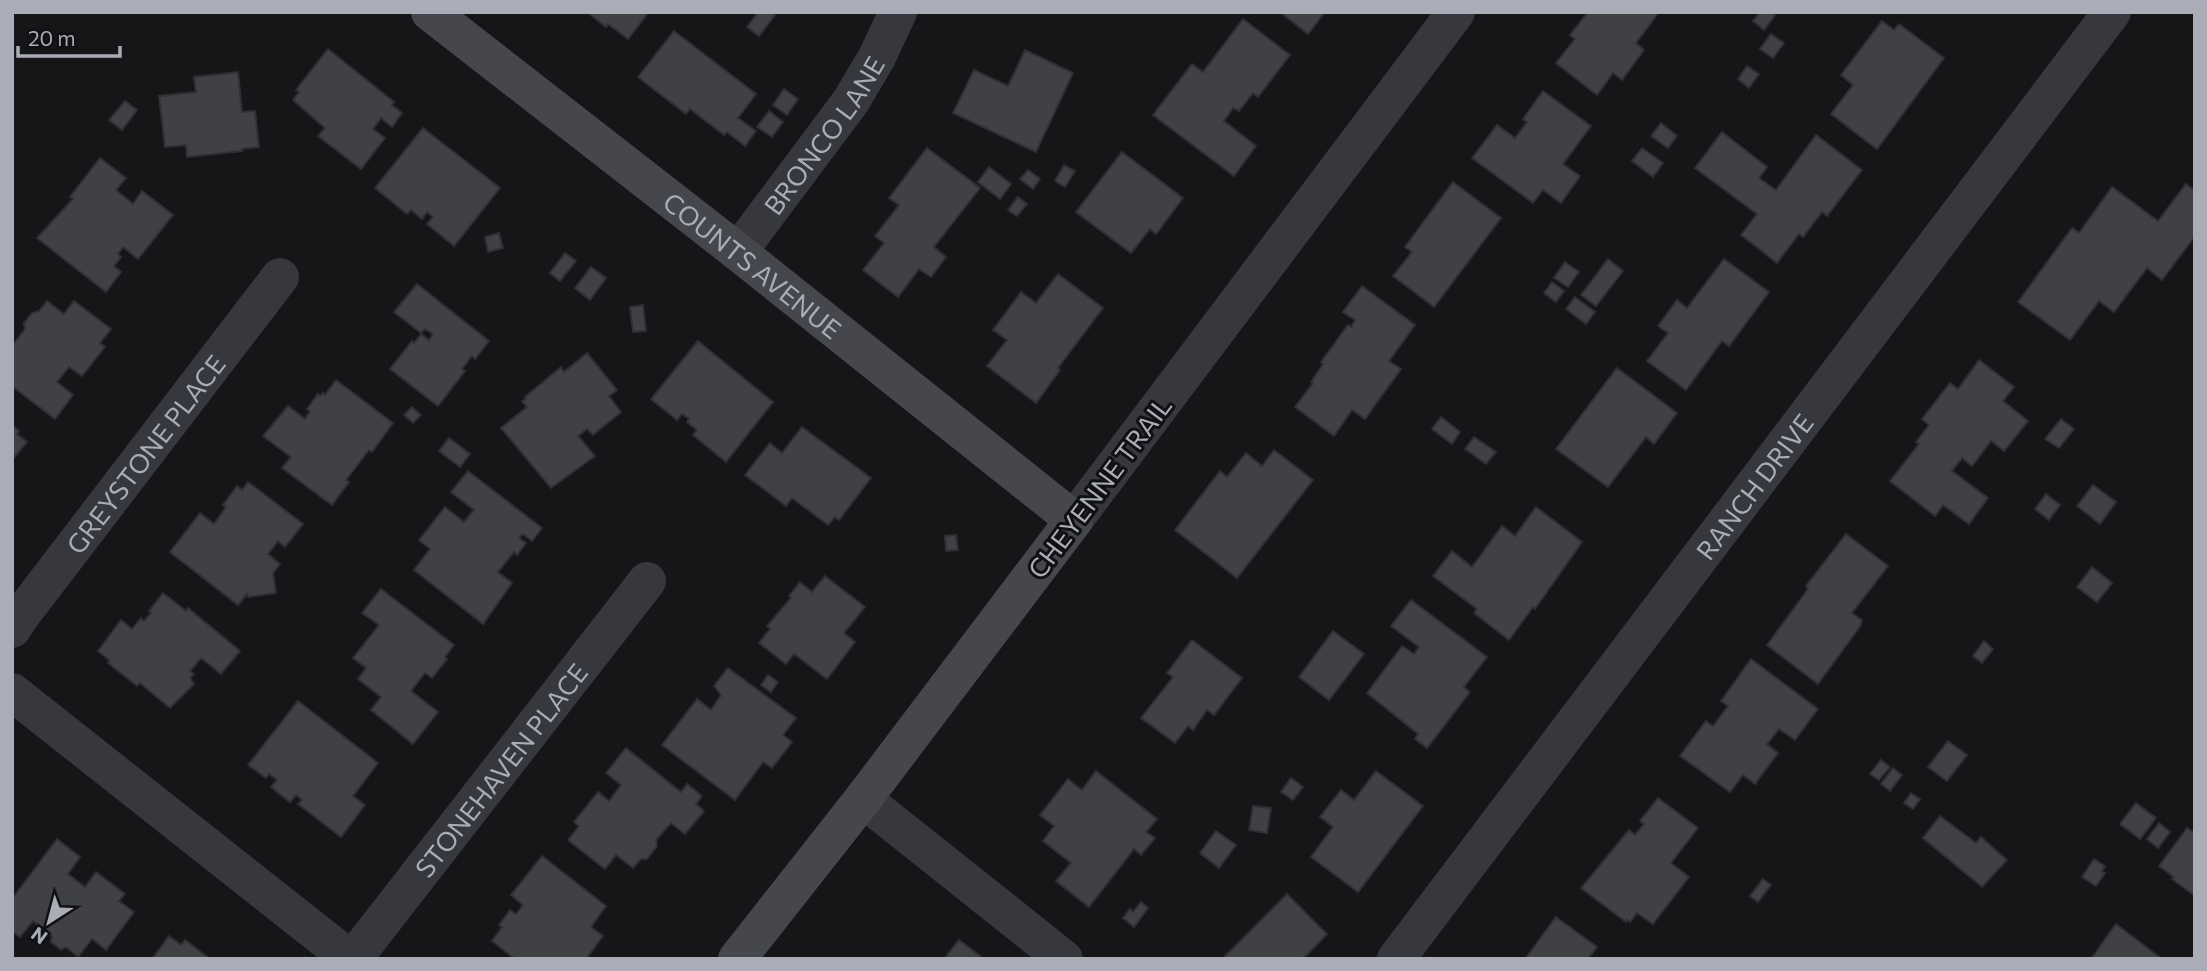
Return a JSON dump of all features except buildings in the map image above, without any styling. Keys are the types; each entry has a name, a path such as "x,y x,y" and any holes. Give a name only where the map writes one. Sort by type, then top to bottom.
{"street":[{"name":"COUNTS AVENUE","path":"430,12 738,252 1074,520"},
{"name":"BRONCO LANE","path":"738,252 850,101 877,57 898,12"},
{"name":"CHEYENNE TRAIL","path":"737,959 863,799 1456,12"},
{"name":"RANCH DRIVE","path":"1396,959 2112,12"},
{"name":"GREYSTONE PLACE","path":"12,629 280,277"},
{"name":"STONEHAVEN PLACE","path":"351,959 647,581"},
{"path":"12,692 351,959"},
{"path":"863,799 1064,959"}]}
